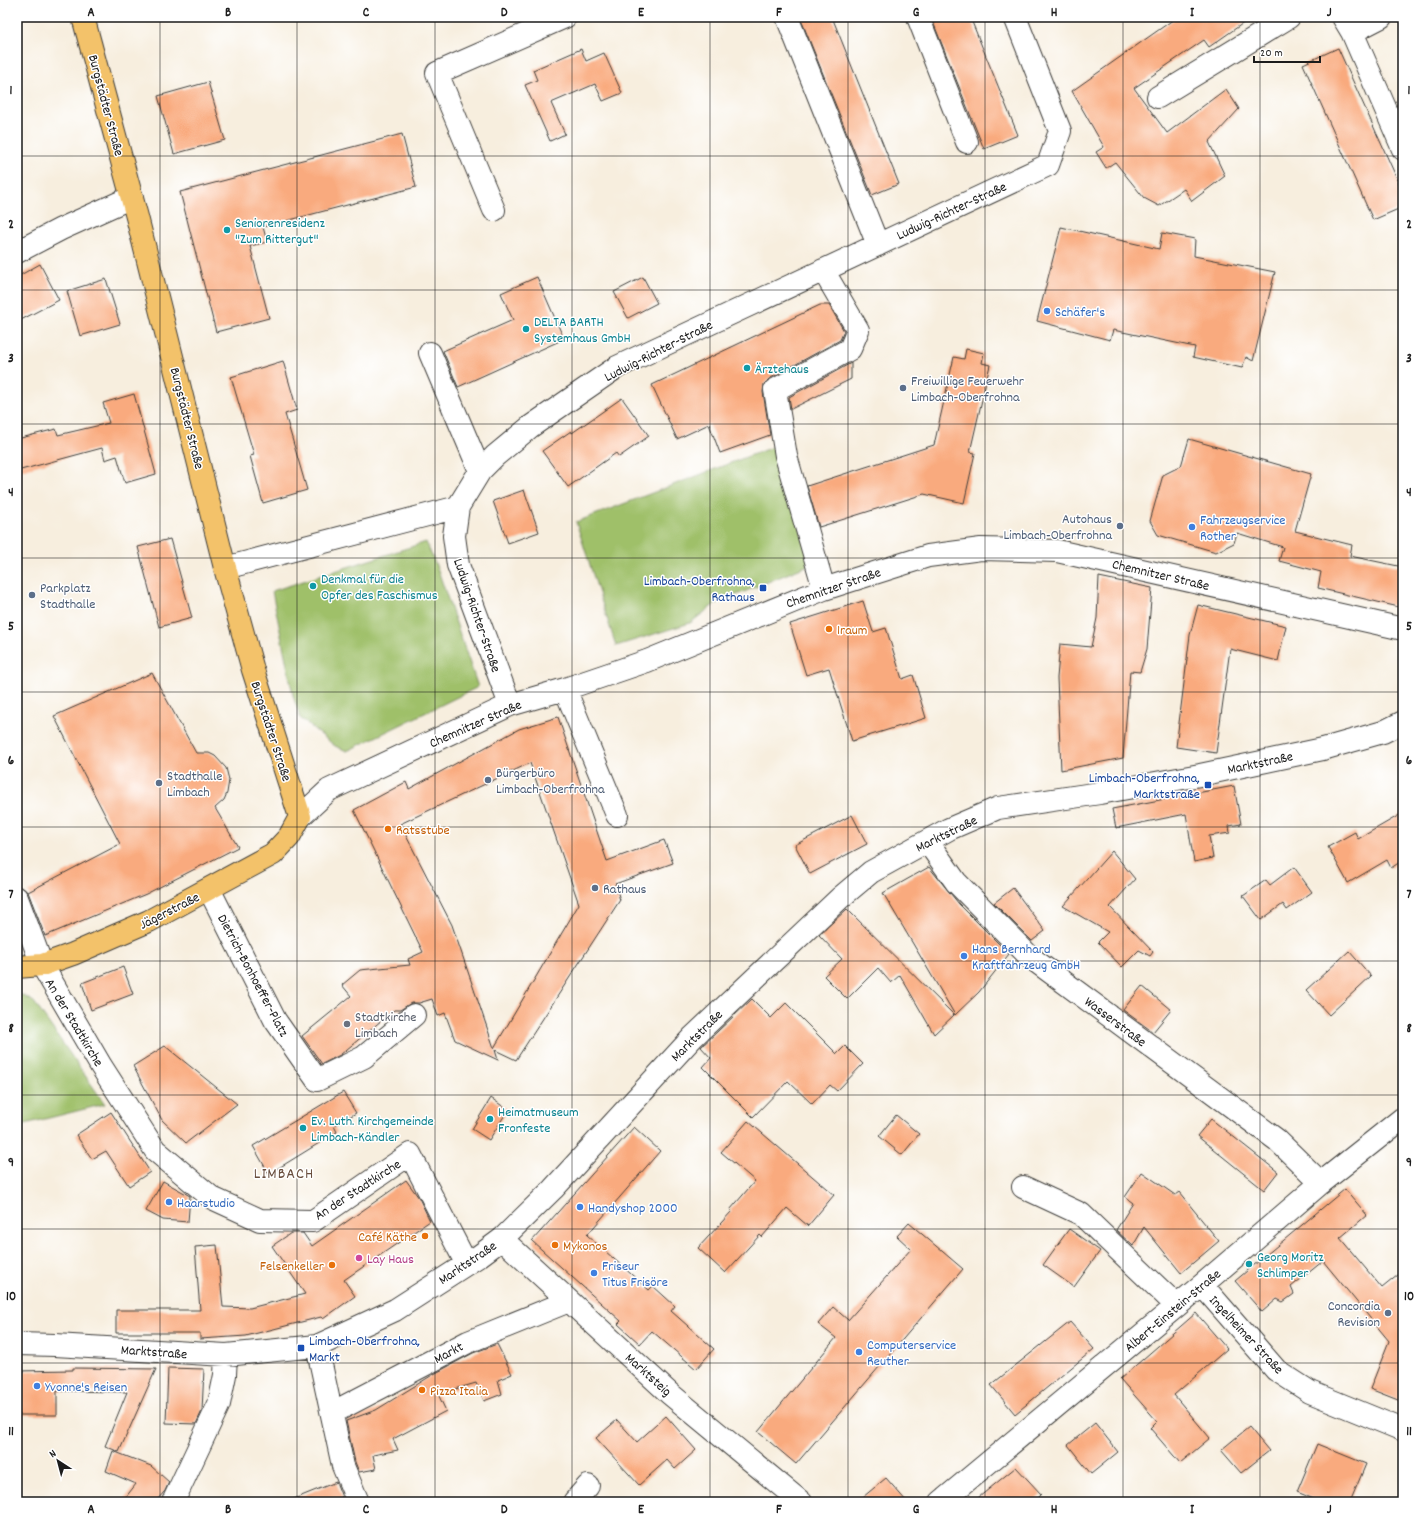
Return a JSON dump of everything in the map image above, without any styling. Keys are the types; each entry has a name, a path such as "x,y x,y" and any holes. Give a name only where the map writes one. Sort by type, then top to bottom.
{"main road":[{"name":"Burgstädter Straße","path":"83,17 132,197 225,568 253,670 300,817"},
{"name":"Jägerstraße","path":"17,967 42,965 73,954 149,921 273,854 289,837 300,817"}],"street":[{"path":"494,210 437,72 565,17"},
{"path":"787,17 878,245"},
{"path":"918,17 967,142"},
{"name":"Ludwig-Richter-Straße","path":"510,705 458,565 454,536 458,507 480,471 495,456 530,427 617,367 1048,165 1060,131 1015,17"},
{"path":"1158,97 1289,17"},
{"path":"1381,17 1347,25 1403,149"},
{"path":"17,252 61,229 132,197"},
{"path":"823,270 858,330 850,349 775,390 786,456 824,589"},
{"path":"430,353 480,471"},
{"path":"225,568 458,507"},
{"name":"Chemnitzer Straße","path":"300,817 329,790 510,705 565,689 647,661 824,589 928,556 981,549 1057,551 1403,630"},
{"path":"565,689 617,815"},
{"name":"Marktstraße","path":"17,1344 226,1356 317,1346 395,1310 502,1239 553,1189 693,1037 825,912 871,872 949,829 998,808 1200,776 1323,749 1383,732 1403,722"},
{"name":"Wasserstraße","path":"927,841 956,882 1030,957 1277,1140 1321,1183"},
{"name":"Dietrich-Bonhoeffer-Platz","path":"208,889 275,1020 317,1080 364,1057 414,1015"},
{"path":"17,898 42,965"},
{"name":"An der Stadtkirche","path":"42,965 101,1066 155,1150 212,1198 260,1220 313,1221 410,1154 466,1263"},
{"name":"Albert-Einstein-Straße","path":"941,1502 1177,1306 1321,1183 1402,1122"},
{"path":"1023,1187 1081,1214 1177,1306"},
{"name":"Marktsteig","path":"502,1239 669,1393 801,1502"},
{"name":"Ingelheimer Straße","path":"1202,1285 1276,1370 1310,1392 1403,1430"},
{"name":"Markt","path":"332,1413 468,1342 569,1301"},
{"path":"317,1346 343,1466 358,1502"},
{"path":"173,1502 219,1404 225,1374 226,1356"}],"green space":[{"path":"775,446 811,564 715,604 690,623 616,646 576,522"},
{"path":"426,542 438,570 478,687 347,751 335,746 300,718 293,695 272,591"},
{"path":"17,995 22,995 34,1002 105,1104 17,1126"}],"building":[{"path":"800,17 832,17 899,184 872,195"},
{"path":"931,17 970,17 1018,135 984,149"},
{"path":"1177,17 1252,17 1209,47 1204,40 1134,88 1167,133 1226,89 1239,109 1209,142 1225,176 1192,201 1184,189 1159,206 1144,198 1115,162 1106,168 1096,152 1104,147 1072,91"},
{"path":"1338,48 1403,192 1403,207 1373,220 1303,64"},
{"path":"581,49 586,61 604,53 622,93 603,101 595,84 551,103 565,134 550,141 525,85 537,80 533,70"},
{"path":"208,82 225,140 174,154 158,96"},
{"name":"Seniorenresidenz \"Zum Rittergut\"","path":"402,134 416,187 263,227 267,242 250,246 269,318 216,332 180,192"},
{"path":"1061,227 1159,249 1162,233 1195,239 1194,256 1275,272 1253,361 1246,357 1242,368 1193,357 1195,347 1113,330 1110,340 1037,321"},
{"path":"40,264 59,300 17,322 17,277"},
{"name":"DELTA BARTH Systemhaus GmbH","path":"537,277 564,339 458,387 443,351 513,320 501,293"},
{"path":"643,277 657,303 628,318 614,292"},
{"path":"106,279 120,324 80,336 67,291"},
{"name":"Ärztehaus","path":"820,305 829,305 844,331 840,340 769,379 764,384 763,392 770,435 720,453 709,424 677,439 652,385"},
{"path":"966,349 984,353 982,363 990,365 970,452 975,453 964,503 924,494 819,527 807,486 934,445 954,357 964,359"},
{"path":"283,361 297,410 285,414 307,490 263,503 250,456 254,455 231,377"},
{"path":"851,363 851,379 791,409 789,397"},
{"path":"134,394 156,474 125,483 117,456 105,460 102,448 17,471 17,439 56,429 58,435 109,423 103,403"},
{"path":"622,398 649,436 619,457 616,453 568,487 542,451 571,431 572,433"},
{"path":"1189,439 1311,474 1295,531 1352,545 1350,556 1403,567 1403,608 1318,588 1321,572 1279,561 1283,547 1237,533 1234,543 1216,552 1158,535 1150,521 1163,475 1181,466"},
{"path":"524,490 539,532 508,543 493,501"},
{"path":"170,539 192,618 159,627 138,547"},
{"path":"1099,577 1152,588 1147,649 1140,672 1130,671 1123,758 1061,770 1057,678 1060,644 1091,647 1097,618"},
{"path":"863,601 873,632 886,628 902,679 913,675 926,718 852,741 829,668 806,675 790,624"},
{"path":"1198,605 1286,626 1278,661 1230,649 1216,753 1176,747 1190,635"},
{"name":"Stadthalle Limbach","path":"152,673 196,753 209,753 215,756 226,768 229,780 227,793 224,800 215,808 238,847 146,894 45,936 28,892 120,844 54,716"},
{"name":"Rathaus","path":"558,717 607,861 664,840 673,863 615,884 620,900 516,1060 495,1050 498,1060 455,1040 445,1013 438,1016 432,999 419,1003 411,1003 400,1010 394,1010 340,1055 322,1064 302,1036 351,996 342,985 360,970 410,965 408,959 423,952 354,810 406,782 409,789 519,729","holes":["530,763 579,904 494,1048 452,925 400,824"]},
{"path":"1234,786 1241,824 1229,826 1230,833 1209,836 1213,858 1194,862 1186,814 1116,828 1112,809"},
{"path":"1403,813 1403,860 1391,868 1387,860 1348,883 1328,847 1355,832 1358,839"},
{"path":"852,815 867,844 810,874 795,845"},
{"path":"1112,851 1135,879 1110,907 1153,952 1150,956 1139,950 1122,967 1098,942 1108,932 1063,906"},
{"name":"Hans Bernhard Kraftfahrzeug GmbH","path":"929,867 959,904 1009,954 979,992 955,1015 883,893"},
{"path":"1294,867 1312,892 1287,910 1283,904 1261,920 1243,896 1266,880 1270,885"},
{"path":"1013,888 1045,931 1032,941 994,903"},
{"path":"847,909 954,1015 934,1034 900,975 891,983 878,968 847,999 824,976 842,959 819,935"},
{"path":"1349,951 1371,976 1329,1015 1306,990"},
{"path":"123,967 133,994 91,1010 82,983"},
{"path":"1142,986 1171,1010 1153,1032 1123,1010"},
{"path":"752,999 771,1018 786,1003 837,1054 845,1046 863,1064 837,1091 830,1085 812,1104 788,1081 753,1117 703,1067 711,1058 701,1047"},
{"path":"165,1046 237,1104 186,1143 162,1120 133,1066"},
{"name":"Ev. Luth. Kirchgemeinde Limbach-Kändler","path":"343,1092 356,1113 334,1126 337,1132 269,1174 253,1146"},
{"name":"Heimatmuseum Fronfeste","path":"491,1098 508,1110 489,1140 472,1129"},
{"path":"111,1112 150,1172 129,1186 106,1151 92,1159 76,1135"},
{"path":"896,1115 919,1134 902,1155 879,1136"},
{"path":"1211,1119 1278,1172 1264,1190 1197,1136"},
{"path":"748,1121 834,1195 808,1226 787,1208 762,1237 760,1235 725,1273 698,1248 732,1211 730,1210 755,1181 721,1152"},
{"path":"634,1127 660,1151 587,1235 649,1290 653,1286 675,1306 671,1311 714,1349 696,1369 652,1331 640,1344 618,1324 621,1321 532,1241"},
{"path":"1142,1172 1175,1195 1179,1192 1219,1241 1181,1273 1144,1227 1133,1246 1116,1230 1133,1203 1125,1197"},
{"path":"406,1180 419,1198 430,1221 344,1280 355,1296 323,1319 321,1317 246,1336 200,1339 200,1333 116,1333 116,1310 200,1310 195,1247 217,1245 223,1307 250,1308 305,1294 272,1246 291,1233 303,1233 312,1246"},
{"path":"163,1181 190,1196 188,1222 163,1220 146,1211"},
{"path":"1345,1189 1367,1215 1340,1238 1382,1288 1403,1271 1403,1402 1370,1389 1389,1341 1323,1261 1291,1287 1294,1294 1283,1302 1277,1299 1262,1312 1235,1281"},
{"path":"909,1223 963,1269 796,1464 758,1432 836,1338 818,1324 833,1307 848,1320 911,1249 897,1236"},
{"path":"1069,1229 1100,1251 1074,1287 1043,1265"},
{"path":"1196,1313 1227,1349 1174,1395 1210,1438 1180,1463 1150,1428 1157,1421 1120,1379"},
{"path":"1070,1322 1094,1349 1015,1414 991,1385"},
{"path":"497,1344 512,1374 498,1380 502,1394 484,1401 476,1383 438,1394 446,1411 393,1439 398,1450 373,1455 376,1469 359,1472 355,1462 346,1421 376,1410 434,1374 473,1353"},
{"path":"73,1368 156,1369 119,1452 105,1446 127,1392 57,1391 57,1415 17,1415 17,1371 73,1370"},
{"path":"168,1368 204,1369 202,1411 196,1424 166,1423"},
{"path":"666,1416 696,1450 675,1469 667,1460 639,1485 596,1438 617,1420 637,1442"},
{"path":"1095,1423 1118,1452 1091,1474 1068,1445"},
{"path":"1249,1427 1269,1451 1241,1473 1221,1450"},
{"path":"1317,1444 1366,1464 1350,1502 1321,1502 1297,1492"},
{"path":"113,1451 151,1466 169,1482 165,1491 155,1502 122,1502 136,1484 106,1471"},
{"path":"1016,1467 1041,1494 1033,1502 973,1502"},
{"path":"886,1478 907,1502 857,1502"},
{"path":"336,1482 344,1502 289,1502 289,1501"}],"place":[{"name":"Seniorenresidenz \"Zum Rittergut\"","path":"227,230"},
{"name":"Schäfer's","path":"1047,311"},
{"name":"DELTA BARTH Systemhaus GmbH","path":"526,329"},
{"name":"Ärztehaus","path":"747,368"},
{"name":"Freiwillige Feuerwehr Limbach-Oberfrohna","path":"903,388"},
{"name":"Autohaus Limbach-Oberfrohna","path":"1120,526"},
{"name":"Fahrzeugservice Rother","path":"1192,527"},
{"name":"Denkmal für die Opfer des Faschismus","path":"313,586"},
{"name":"Limbach-Oberfrohna, Rathaus","path":"763,588"},
{"name":"Parkplatz Stadthalle","path":"32,595"},
{"name":"1raum","path":"829,629"},
{"name":"Bürgerbüro Limbach-Oberfrohna","path":"488,780"},
{"name":"Stadthalle Limbach","path":"159,783"},
{"name":"Limbach-Oberfrohna, Marktstraße","path":"1208,785"},
{"name":"Ratsstube","path":"388,829"},
{"name":"Rathaus","path":"595,888"},
{"name":"Hans Bernhard Kraftfahrzeug GmbH","path":"964,956"},
{"name":"Stadtkirche Limbach","path":"347,1024"},
{"name":"Heimatmuseum Fronfeste","path":"490,1119"},
{"name":"Ev. Luth. Kirchgemeinde Limbach-Kändler","path":"303,1128"},
{"name":"Haarstudio","path":"169,1202"},
{"name":"Handyshop 2000","path":"580,1207"},
{"name":"Café Käthe","path":"425,1236"},
{"name":"Mykonos","path":"555,1245"},
{"name":"Lay Haus","path":"359,1258"},
{"name":"Georg Moritz Schlimper","path":"1249,1264"},
{"name":"Felsenkeller","path":"332,1265"},
{"name":"Friseur Titus Frisöre","path":"594,1273"},
{"name":"Concordia Revision","path":"1388,1313"},
{"name":"Limbach-Oberfrohna, Markt","path":"301,1348"},
{"name":"Computerservice Reuther","path":"859,1352"},
{"name":"Yvonne's Reisen","path":"37,1386"},
{"name":"Pizza Italia","path":"422,1390"}],"district":[{"name":"LIMBACH","path":"284,1172"}]}
